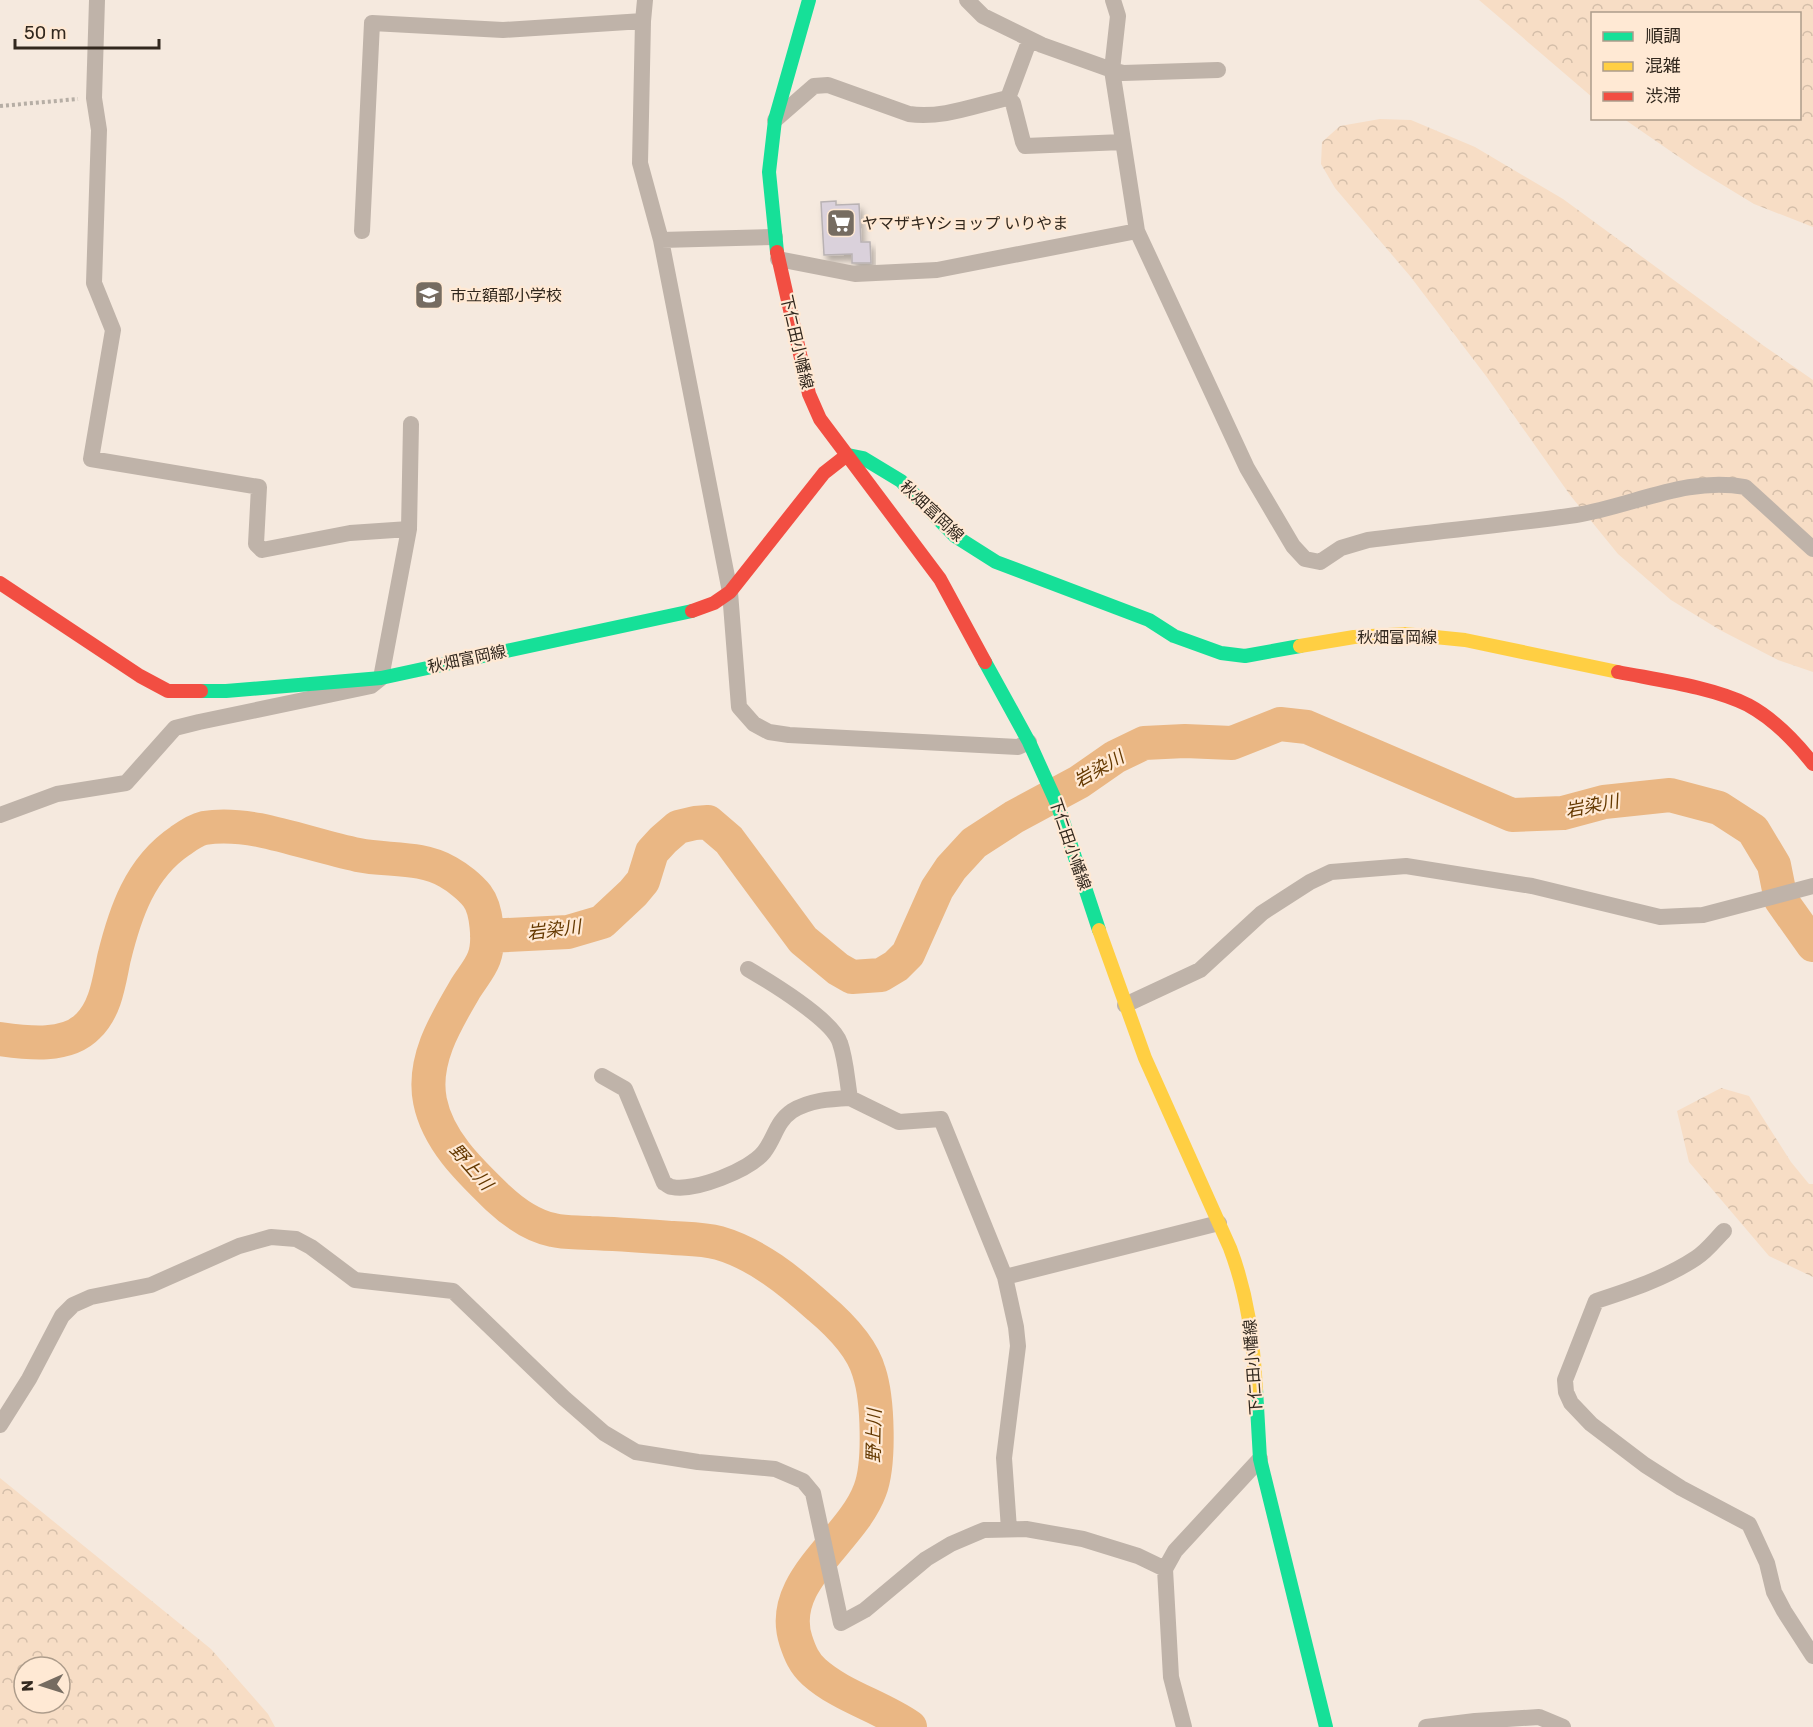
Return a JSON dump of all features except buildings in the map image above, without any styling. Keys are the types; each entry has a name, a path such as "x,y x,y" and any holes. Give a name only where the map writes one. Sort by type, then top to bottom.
{"main road":[{"name":"下仁田小幡線","path":"809,0 792,53 775,120 769,172 778,259 809,394 820,419 940,579 1041,766 1058,806 1145,1058 1242,1280 1254,1351 1260,1459 1326,1727"},
{"name":"秋畑富岡線","path":"0,583 140,676 168,691 226,691 381,678 692,611 714,603 730,592 824,473 847,454 863,458 901,481 955,536 996,562 1149,620 1174,636 1221,653 1245,656 1354,637 1405,634 1465,640 1730,697 1750,706 1773,722 1795,741 1813,764"}],"street":[{"path":"97,0 94,98 99,130 94,283 113,330 91,459 259,487 256,544 262,550 350,533 410,529"},
{"path":"645,0 640,163 662,240 730,592 739,707 754,724 769,732 789,735 1018,747 1029,742"},
{"path":"967,0 983,16 1030,39 1112,70 1123,73 1218,70"},
{"path":"1113,0 1118,16 1112,70 1137,231 1247,468 1293,546 1305,559 1320,562 1341,548 1368,540 1577,514 1626,505 1681,487 1731,484 1745,487 1813,549"},
{"path":"362,231 372,23 502,30 643,21"},
{"path":"1008,98 1030,39"},
{"path":"775,120 814,86 828,85 909,114 922,116 936,115 1008,98"},
{"path":"1008,98 1013,103 1025,146 1123,142"},
{"path":"778,259 855,274 937,270 1137,231"},
{"path":"662,240 775,237"},
{"path":"0,815 57,794 126,783 175,728 371,686 381,678 410,529 411,424"},
{"path":"1125,1005 1200,970 1263,913 1310,882 1331,872 1406,866 1532,886 1660,917 1703,915 1813,886"},
{"path":"748,969 784,990 833,1030 840,1043 850,1098"},
{"path":"602,1076 625,1089 664,1183 672,1187 729,1177 762,1155 771,1143 777,1125 792,1111 817,1100 850,1098 899,1122 941,1119 1005,1276 1016,1327 1018,1346 1004,1458 1009,1529"},
{"path":"1005,1276 1219,1223"},
{"path":"1724,1231 1698,1257 1689,1262 1631,1290 1596,1301 1565,1380 1566,1392 1571,1403 1591,1424 1645,1465 1681,1488 1749,1524 1767,1563 1774,1592 1813,1656"},
{"path":"0,1425 29,1379 62,1316 73,1305 91,1297 151,1285 239,1246 271,1237 296,1239 311,1247 355,1280 453,1291 564,1398 604,1432 636,1452 698,1462 775,1469 803,1481 813,1493 841,1623 865,1610 926,1559 951,1544 984,1530 1026,1529 1083,1539 1138,1556 1165,1569"},
{"path":"1184,1727 1171,1677 1165,1569 1175,1551 1260,1459"},
{"path":"1426,1727 1539,1717 1563,1727"}],"path":[{"path":"0,106 94,98"}],"green space":[{"path":"1479,0 1813,0 1813,227 1754,204 1695,168 1625,120 1801,120 1801,12 1591,12 1591,96"},
{"path":"1380,119 1411,120 1475,147 1563,199 1813,380 1813,672 1778,660 1720,630 1671,600 1618,554 1570,495 1486,376 1410,276 1335,188 1321,164 1322,142 1340,126"},
{"path":"1721,1088 1749,1096 1791,1162 1809,1184 1813,1184 1813,1277 1769,1256 1689,1162 1677,1111"},
{"path":"0,1478 211,1649 268,1714 275,1727 0,1727"}],"waterway":[{"name":"岩染川","path":"487,936 568,932 602,922 643,881 652,852 663,840 678,827 708,822 729,840 803,940 838,969 852,977 881,975 896,966 908,954 937,889 951,868 974,843 1014,817 1079,782 1115,757 1144,743 1185,741 1232,743 1280,724 1307,727 1512,815 1563,813 1604,802 1670,795 1719,808 1753,830 1774,865 1781,900 1813,945"},
{"name":"野上川","path":"0,1039 23,1042 58,1041 69,1038 88,1026 103,1003 123,925 144,878 166,852 188,835 201,829 239,827 259,830 358,855 427,863 459,879 480,902 485,917 487,943 482,962 450,1015 432,1057 428,1086 434,1116 440,1129 477,1177 504,1203 531,1222 562,1232 702,1240 733,1248 760,1261 785,1278 826,1313 848,1336 866,1363 872,1384 877,1431 873,1479 861,1509 818,1562 796,1599 793,1619 796,1641 808,1665 825,1681 910,1727"}],"traffic: fast":[{"path":"777,252 769,172 775,120 809,0"},
{"path":"848,455 863,458 901,481 955,536 996,562 1149,620 1174,636 1221,653 1245,656 1300,646"},
{"path":"201,691 226,691 381,678 692,611"},
{"path":"985,662 1029,742 1058,806 1099,930"},
{"path":"1256,1389 1260,1459 1326,1727"}],"traffic: slow":[{"path":"1300,646 1354,637 1405,634 1465,640 1618,672"},
{"path":"1099,930 1145,1058 1230,1248 1249,1318 1256,1389"}],"traffic: jam":[{"path":"777,252 809,394 820,419 940,579 985,662"},
{"path":"692,611 714,603 730,592 824,473 847,455"},
{"path":"0,583 140,676 168,691 201,691"},
{"path":"1618,672 1718,693 1748,705 1783,731 1813,764"}],"place":[{"name":"ヤマザキYショップ いりやま","path":"841,223"},
{"name":"市立額部小学校","path":"429,295"}]}
